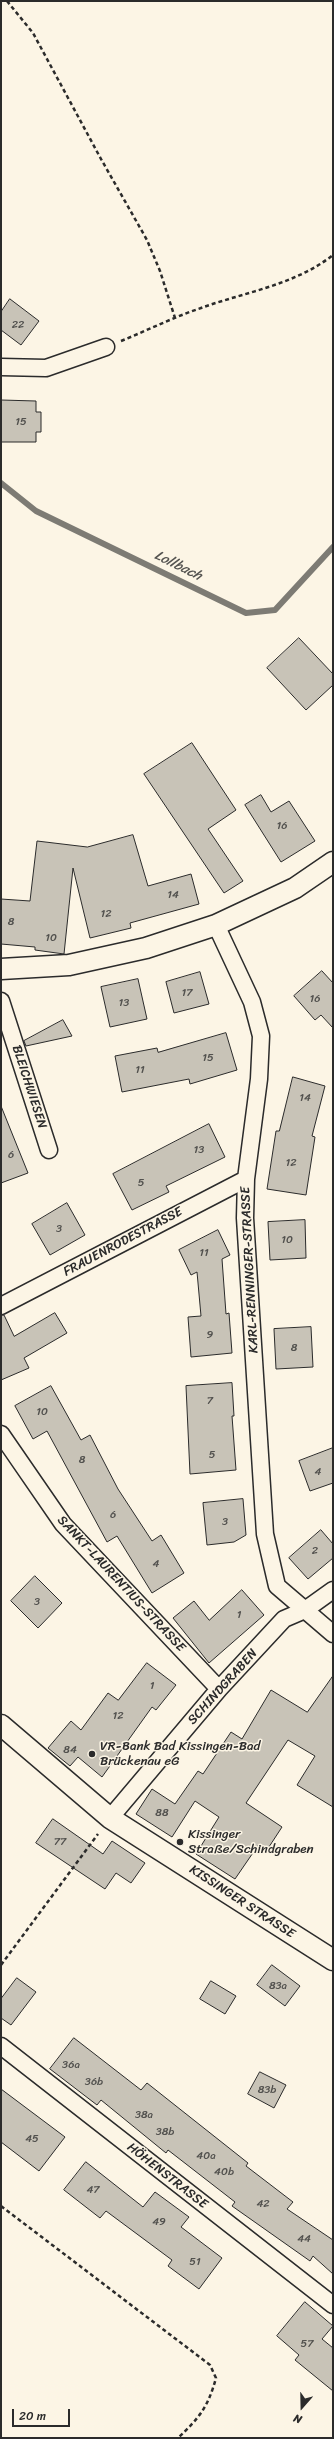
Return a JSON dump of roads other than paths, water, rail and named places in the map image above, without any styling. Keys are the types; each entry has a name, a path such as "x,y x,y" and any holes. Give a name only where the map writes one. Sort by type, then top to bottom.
{"street":[{"path":"1,367 46,368 106,348"},
{"path":"1,969 69,965 146,948 216,925 295,888 333,862"},
{"name":"KARL-RENNINGER-STRASSE","path":"216,925 252,1002 261,1036 259,1079 246,1179 245,1218 265,1534 277,1586 333,1634"},
{"name":"BLEICHWIESEN","path":"1,1001 49,1150"},
{"name":"FRAUENRODESTRASSE","path":"1,1306 246,1179"},
{"name":"SANKT-LAURENTIUS-STRASSE","path":"1,1434 63,1524 219,1689"},
{"name":"SCHINDGRABEN","path":"110,1818 219,1689 284,1619 305,1610 333,1590"},
{"name":"KISSINGER STRASSE","path":"1,1725 110,1818 333,1960"},
{"name":"HÖHENSTRASSE","path":"1,2046 333,2305"}],"waterway":[{"name":"Lollbach","path":"1,483 36,511 246,613 275,610 333,547"}],"place":[{"name":"VR-Bank Bad Kissingen-Bad Brückenau eG","path":"92,1754"},
{"name":"Kissinger Straße/Schindgraben","path":"180,1842"}]}
